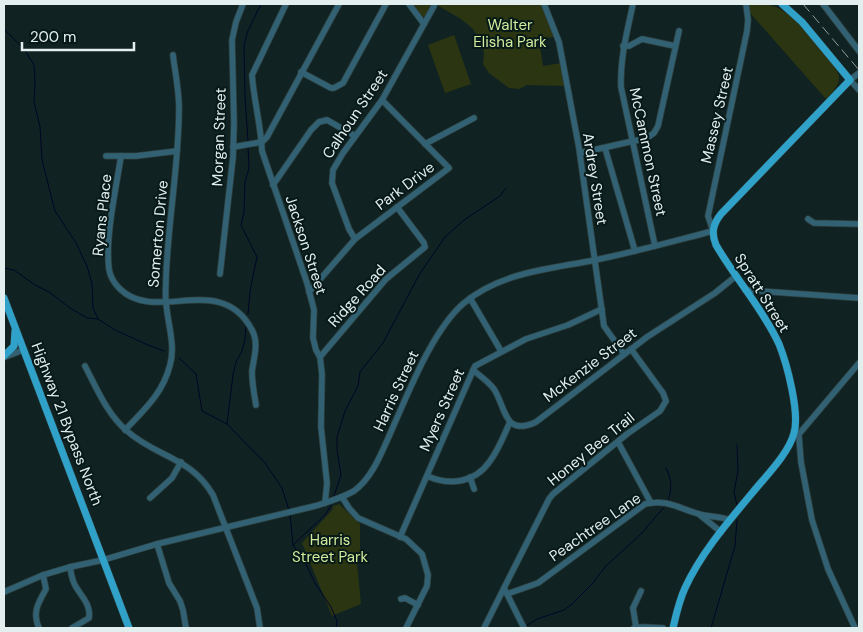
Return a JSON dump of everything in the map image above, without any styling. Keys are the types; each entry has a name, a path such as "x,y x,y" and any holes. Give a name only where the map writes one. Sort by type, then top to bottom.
{"main road":[{"path":"713,231 716,220 721,214 850,80 802,22 782,4"},
{"path":"838,65 842,89"},
{"name":"Spratt Street","path":"673,628 685,588 703,556 797,433 795,408 783,354 771,329 716,245 713,231"},
{"name":"Highway 21 Bypass North","path":"4,298 130,628"},
{"path":"4,357 15,343 14,326"}],"street":[{"name":"Morgan Street","path":"220,274 233,147 232,40 243,4"},
{"name":"Jackson Street","path":"286,4 252,75 262,151 314,310 314,338 316,350 320,357 322,374 322,446 327,483 325,503"},
{"path":"233,147 262,142 267,137 339,4"},
{"path":"301,72 331,88 343,83 386,4"},
{"path":"409,4 424,24"},
{"name":"Ardrey Street","path":"544,4 559,42 580,154 604,326 624,354"},
{"name":"McCammon Street","path":"633,4 623,46 620,68 621,87 655,246"},
{"name":"Massey Street","path":"713,231 708,216 748,31 746,4"},
{"path":"823,4 859,51"},
{"name":"Calhoun Street","path":"356,240 349,229 331,177 336,163 382,100 434,6"},
{"path":"580,154 647,138 654,133 658,126 679,31"},
{"path":"623,46 629,46 642,39 675,46"},
{"name":"Somerton Drive","path":"125,430 152,401 164,384 171,363 171,337 166,301 168,239 177,151 179,105 173,55"},
{"path":"859,73 850,80 859,90"},
{"name":"Park Drive","path":"309,292 356,240 449,168 382,100"},
{"path":"425,144 474,118"},
{"path":"273,185 311,130 320,122 327,120 355,136"},
{"path":"605,148 635,251"},
{"path":"106,156 177,151"},
{"name":"Ryans Place","path":"121,156 108,244 109,270 112,279 117,286 133,298 148,302 213,301 231,306 243,316 254,332 256,347 252,371 256,405"},
{"name":"Ridge Road","path":"320,357 386,279 425,247 424,243 397,208"},
{"path":"808,219 814,223 859,224"},
{"name":"Harris Street","path":"4,592 43,575 70,566 104,560 157,544 289,513 342,497 355,490 370,474 430,349 453,314 470,298 502,280 523,273 635,251 713,231"},
{"name":"McKenzie Street","path":"510,422 526,427 536,422 646,337 716,293 736,276"},
{"path":"745,290 859,298"},
{"path":"470,298 501,351"},
{"name":"Myers Street","path":"400,537 475,366 526,339 568,325 602,309"},
{"name":"Honey Bee Trail","path":"484,628 505,591 548,499 560,487 660,411 666,402 663,393 632,349"},
{"path":"4,357 23,350"},
{"path":"854,628 828,569 812,520 797,433 859,363"},
{"path":"85,366 110,413 125,430 181,462 198,475 207,485 213,495 224,528 257,608 260,628"},
{"path":"427,476 450,482 470,478 490,462 510,422 493,388 473,370"},
{"path":"618,442 651,503"},
{"path":"150,498 172,478 181,462"},
{"path":"470,478 474,489"},
{"path":"342,497 358,518 406,539 422,554 426,562 427,586 406,628"},
{"name":"Peachtree Lane","path":"505,591 538,583 645,504 658,501 700,515 730,520"},
{"path":"700,515 720,532"},
{"path":"157,544 169,583 180,601 186,628"},
{"path":"70,566 75,586 90,611 89,618 72,628"},
{"path":"39,628 35,614 37,604 46,589 43,575"},
{"path":"505,591 524,628"},
{"path":"641,591 633,608 635,628 663,628"},
{"path":"400,599 405,598 418,605"}],"green space":[{"name":"Walter Elisha Park","path":"412,4 433,4 425,17 422,17"},
{"name":"Walter Elisha Park","path":"435,4 544,4 557,36 539,40 543,66 561,63 566,86 527,85 519,89 509,88 489,73 483,64 482,42 472,28 461,19"},
{"path":"748,4 769,5 783,11 795,20 819,48 839,76 837,86 826,99 750,13"},
{"path":"454,35 471,84 445,93 428,45"},
{"name":"Harris Street Park","path":"339,504 360,524 360,553 356,553 361,604 332,616 302,543 332,510 333,506"}],"waterway":[{"path":"248,141 244,46 247,33 261,4"},
{"path":"4,29 24,49 34,65 34,102 40,127 42,160 55,211 76,243 87,266 92,284 93,308 98,319"},
{"path":"248,147 249,168 245,182 244,212 241,225 257,257 250,291 248,314"},
{"path":"334,496 341,475 337,437 345,411 358,386 360,372 383,343 419,275 445,237 464,220 500,196 506,188"},
{"path":"4,268 14,270 87,318 98,319 115,330 164,351"},
{"path":"227,424 233,375 236,362 242,351 246,327"},
{"path":"179,358 196,374 202,411 227,424 265,463 282,488 289,510"},
{"path":"737,445 738,471 734,492 737,505"},
{"path":"666,468 671,484 668,501"},
{"path":"293,545 326,514 331,505"},
{"path":"526,626 537,619 564,610 571,605 592,584 606,566 641,534 665,506"},
{"path":"290,514 293,545 331,607 337,621 336,628"},
{"path":"711,628 735,546 737,520"}],"railway":[{"path":"803,4 859,70"}]}
